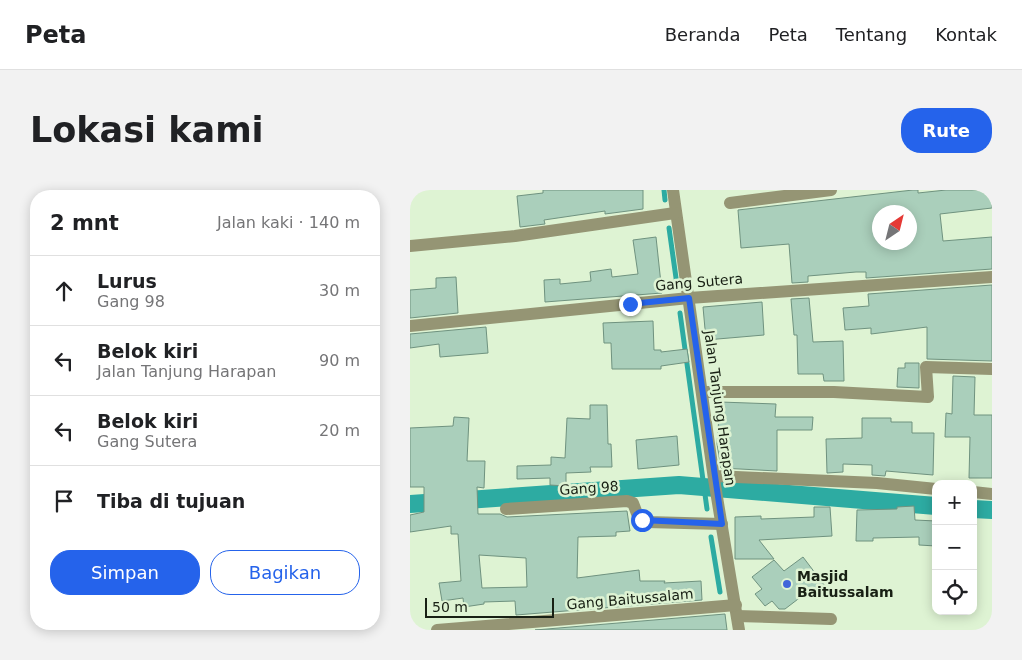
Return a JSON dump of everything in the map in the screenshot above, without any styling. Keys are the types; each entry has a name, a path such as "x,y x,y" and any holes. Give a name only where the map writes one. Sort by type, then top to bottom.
{"street":[{"name":"Jalan Tanjung Harapan","path":"673,190 714,477 739,630"},
{"path":"730,203 831,190"},
{"path":"410,246 515,236 675,213"},
{"name":"Gang Sutera","path":"410,326 533,312 689,298 992,277"},
{"path":"702,392 834,392 928,397 926,367 992,369"},
{"path":"714,477 876,483 932,489"},
{"path":"977,492 992,494"},
{"name":"Gang 98","path":"506,509 627,501 633,503 639,519 647,522 721,522"},
{"name":"Gang Baitussalam","path":"437,630 736,610 832,619"}],"building":[{"path":"543,190 643,190 643,209 605,214 605,211 544,220 545,224 520,227 517,196 543,193"},
{"path":"913,190 918,190 918,193 946,190 992,190 992,208 940,214 943,241 992,237 992,269 866,278 866,272 856,272 808,276 808,282 792,283 789,244 741,248 738,210"},
{"path":"656,237 662,293 545,302 544,280 560,279 560,284 591,281 590,272 611,269 612,277 638,274 633,240"},
{"path":"456,277 458,313 410,318 410,290 436,288 436,278"},
{"path":"992,285 992,361 927,359 927,327 871,334 871,328 845,330 843,308 869,306 868,294"},
{"path":"809,298 813,342 843,341 844,381 824,381 823,374 798,374 797,335 794,335 791,299"},
{"path":"762,302 764,335 706,340 703,307"},
{"path":"653,321 654,350 661,350 661,352 687,349 689,362 661,366 661,369 612,369 611,343 604,343 603,323"},
{"path":"486,327 488,353 440,357 439,344 410,348 410,334"},
{"path":"905,363 919,363 919,388 897,387 898,368 905,368"},
{"path":"953,376 975,377 974,415 992,415 992,478 969,478 970,437 945,437 946,413 952,414"},
{"path":"720,402 776,404 775,417 813,417 812,430 777,430 777,471 721,468 717,444"},
{"path":"590,405 607,405 608,444 611,444 612,467 590,467 591,472 566,473 566,486 550,485 550,478 517,479 517,466 551,465 551,457 565,458 567,418 590,419"},
{"path":"454,417 469,418 467,461 485,461 484,488 477,487 478,514 500,514 507,517 627,511 630,531 616,532 616,536 578,537 577,578 639,570 640,581 665,581 664,583 701,581 702,600 516,615 515,601 484,602 484,604 464,607 463,598 442,601 439,583 461,581 458,534 451,534 451,526 410,532 410,515 424,512 424,487 410,487 410,428 453,426","holes":["479,555 526,558 527,587 482,588"]},
{"path":"862,418 891,418 891,422 912,422 912,433 934,433 933,475 886,471 885,476 872,475 872,465 843,464 843,472 827,473 826,439 862,438"},
{"path":"677,436 679,465 638,469 636,440"},
{"path":"914,506 915,520 932,521 932,546 919,545 919,537 873,538 873,541 856,541 857,510 897,509 897,507"},
{"path":"814,507 830,507 832,536 759,540 774,559 735,559 735,517 761,516 761,519 814,517"},
{"path":"803,557 825,586 810,598 806,593 785,609 779,609 772,601 765,606 755,594 762,589 752,577 774,560 784,571"},
{"path":"725,614 727,630 535,630"}],"waterway":[{"path":"664,190 665,200"},
{"path":"669,228 677,285"},
{"path":"680,313 707,509"},
{"path":"410,504 679,485 932,506"},
{"path":"977,509 992,510"},
{"path":"711,537 720,592"}],"place":[{"name":"Masjid Baitussalam","path":"787,584"}],"route":[{"path":"630,304 689,298 722,524 647,522 642,520"}]}
